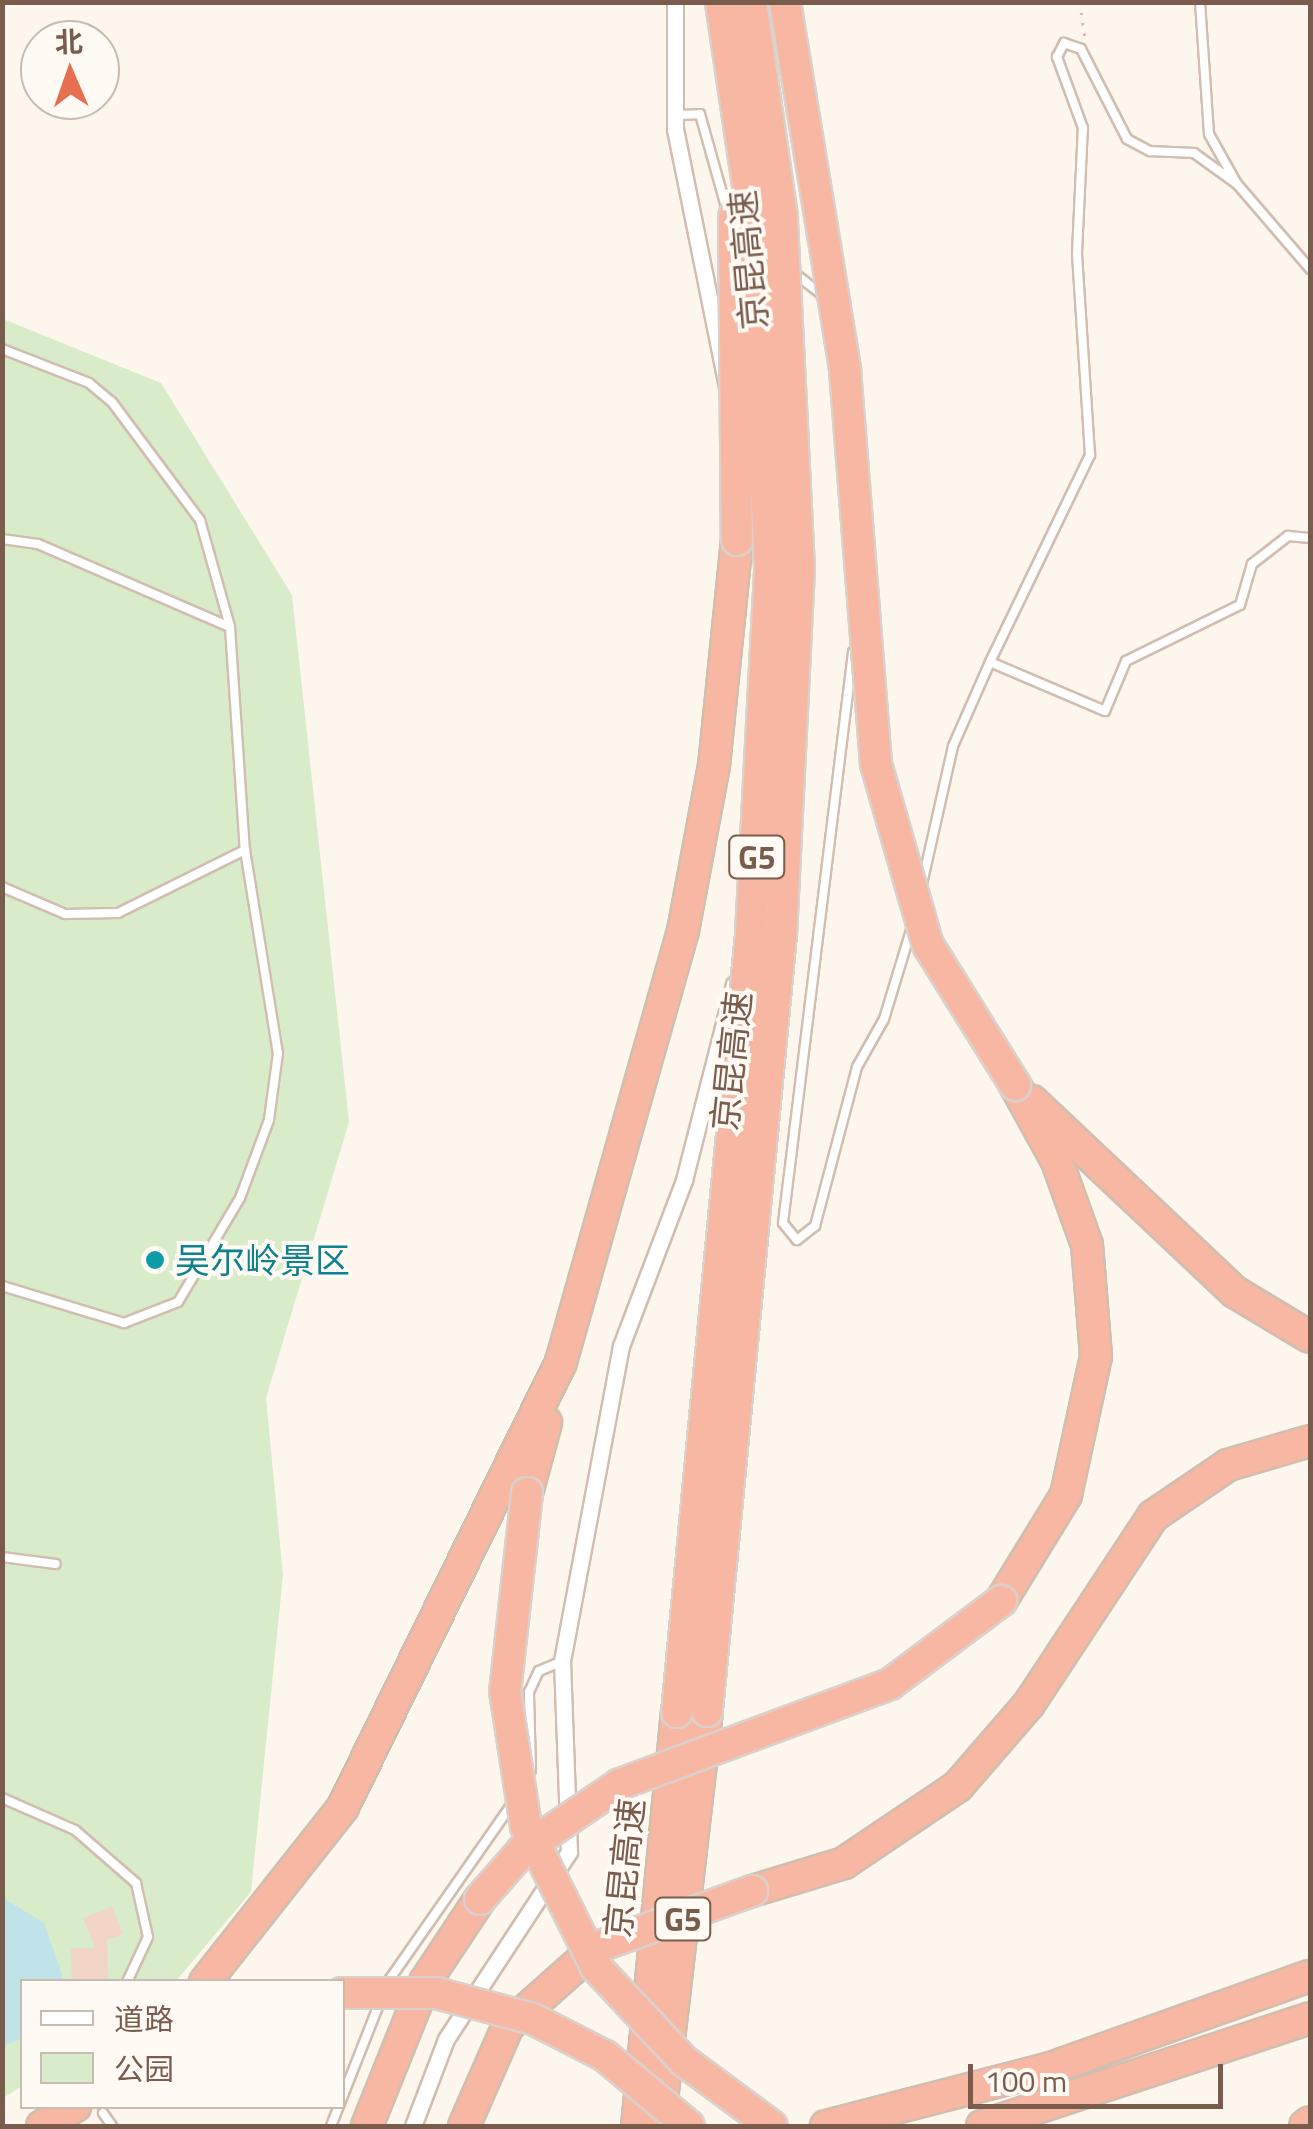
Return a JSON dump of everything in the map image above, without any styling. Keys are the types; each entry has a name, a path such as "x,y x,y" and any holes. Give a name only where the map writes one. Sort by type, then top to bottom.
{"highway":[{"name":"京昆高速","path":"659,2126 751,934 768,604 764,359 732,58 721,2"},
{"name":"京昆高速","path":"637,2126 692,1711 781,936 799,569 790,305 751,2"},
{"path":"367,2126 426,1982 480,1899 523,1850 620,1784 890,1684 1001,1601 1066,1495 1096,1356 1082,1231 1015,1086 928,945 876,764 845,370 785,2"},
{"path":"732,58 737,540 714,766 684,932 528,1493 505,1690 526,1826 596,1967 684,2062 772,2126"},
{"path":"1015,1086 1235,1292 1310,1337"},
{"path":"207,1979 343,1807 562,1362"},
{"path":"464,2126 508,2026 596,1947 844,1863 958,1786 1029,1704 1153,1516 1228,1465 1310,1441"},
{"path":"826,2126 1051,2068 1310,1976"},
{"path":"345,1993 436,1994 532,2019 605,2056 689,2126"},
{"path":"982,2126 1022,2116 1310,2018"},
{"path":"42,2126 89,2110"}],"street":[{"path":"413,2126 446,2040 568,1852 562,1661 621,1346 684,1180 763,877 776,745 755,456 714,356 676,115 675,2"}],"lane":[{"path":"1200,2 1208,134 1237,184 1310,269"},
{"path":"676,115 700,114 732,230 821,292 842,458 870,538 851,576 853,650 825,926 800,1056 783,1222 797,1240 815,1226 857,1067 884,1019 953,746 1090,455 1077,252 1083,128 1057,57 1064,43 1082,49 1127,139 1150,151 1194,152 1237,184"},
{"path":"2,349 89,383 112,402 200,520 230,627 245,850 278,1053 269,1120 240,1198 191,1287 163,1315 124,1323 2,1286"},
{"path":"990,662 1105,711 1126,661 1240,606 1252,564 1288,536 1310,538"},
{"path":"2,539 38,544 230,627"},
{"path":"2,887 65,914 118,913 245,850"},
{"path":"2,1557 56,1564"},
{"path":"345,2090 386,1983 492,1822 532,1784 530,1692 539,1671 562,1661"},
{"path":"2,1798 74,1830 136,1883 148,1937 129,1979"},
{"path":"89,2110 112,2126"}],"path":[{"path":"1080,2 1089,24 1082,49"}],"green space":[{"name":"吴尔岭景区","path":"3,319 161,383 292,595 349,1122 266,1398 283,1575 251,1892 178,1979 20,1979 20,2087 3,2098"}],"water":[{"path":"3,1898 44,1923 62,1974 61,1979 20,1979 20,2039 3,2046"}],"building":[{"path":"112,1907 123,1934 107,1940 108,1979 72,1979 71,1948 95,1948 83,1918"}],"place":[{"name":"吴尔岭景区","path":"155,1260"}]}
